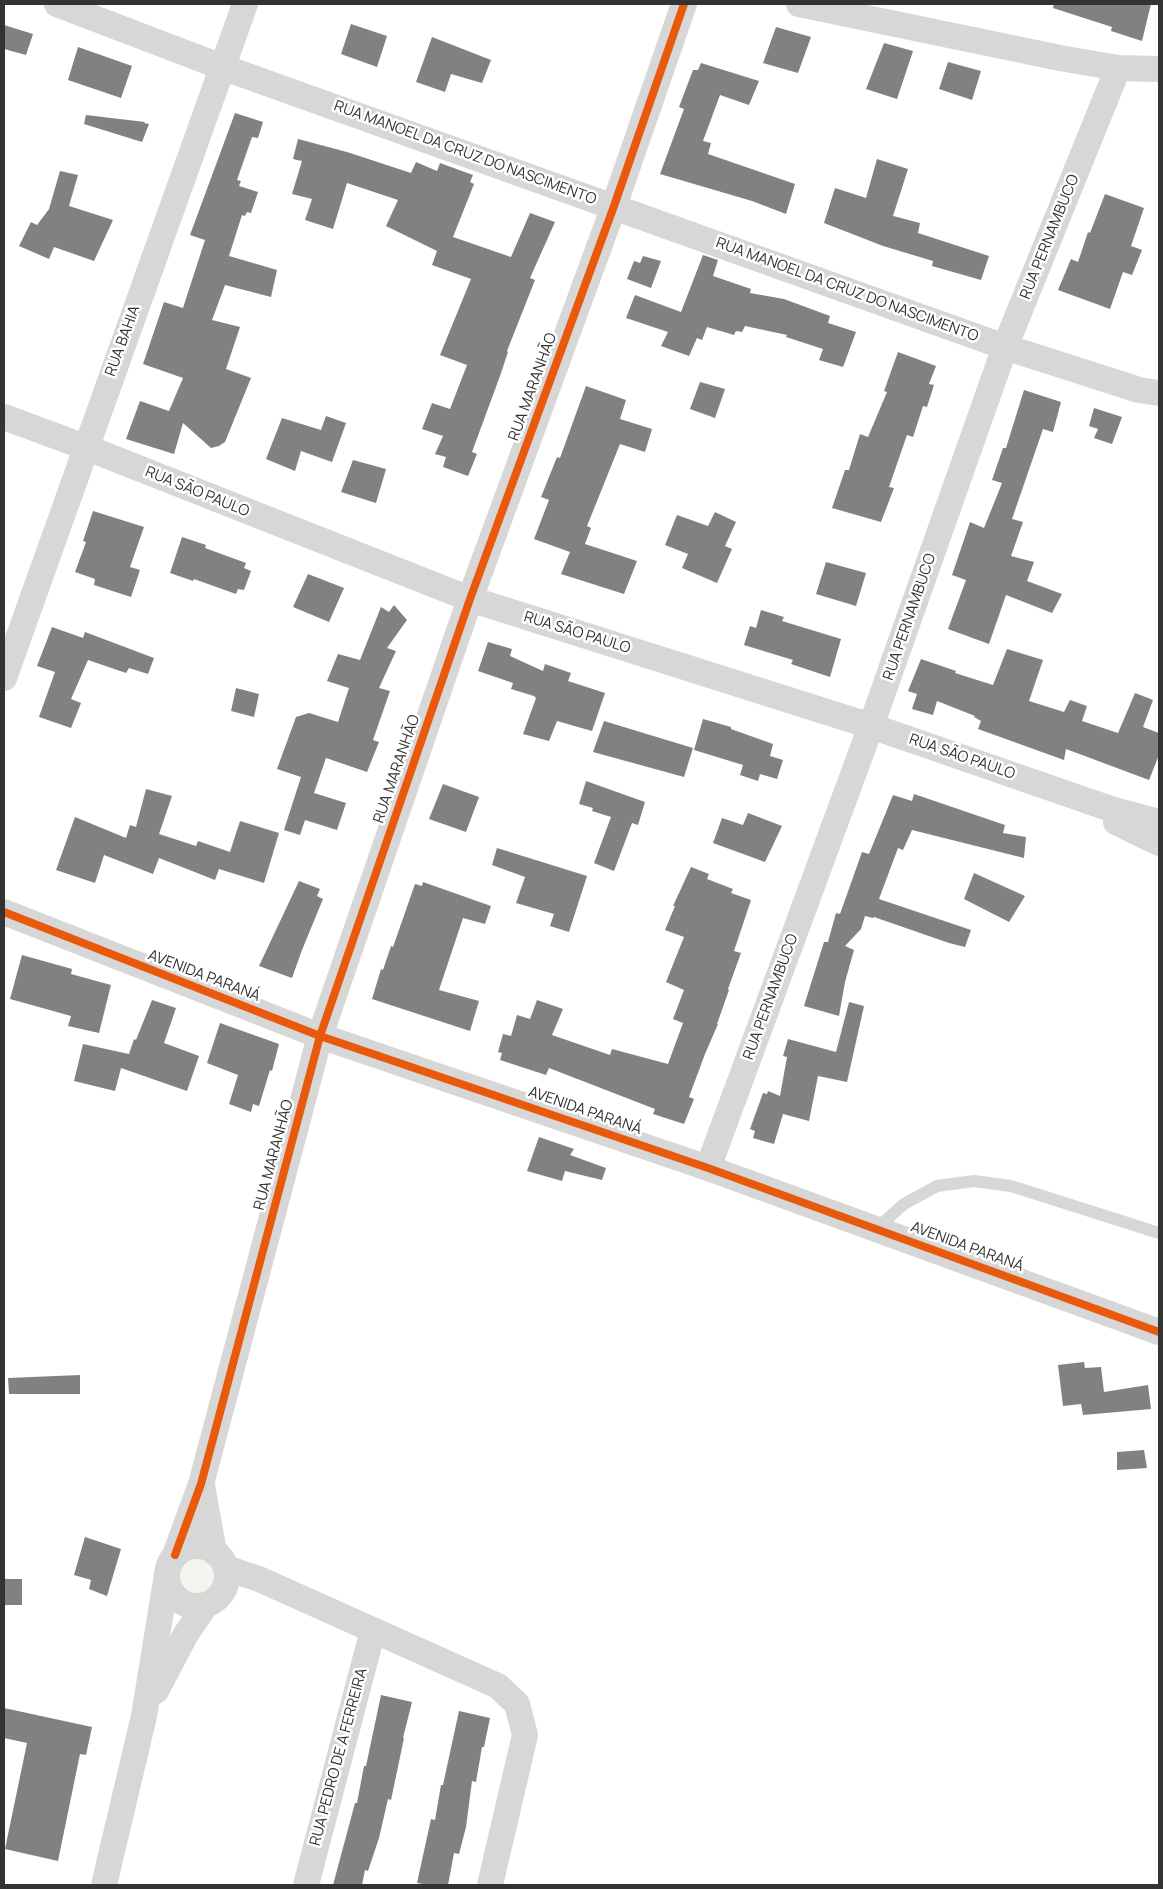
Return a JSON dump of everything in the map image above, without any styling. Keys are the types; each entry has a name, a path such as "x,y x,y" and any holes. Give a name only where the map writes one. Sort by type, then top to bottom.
{"street":[{"name":"RUA MANOEL DA CRUZ DO NASCIMENTO","path":"57,4 222,67 1005,347 1138,390 1159,393"},
{"name":"RUA BAHIA","path":"4,678 244,4"},
{"name":"RUA MARANHÃO","path":"144,1716 171,1564 202,1484 320,1036 470,600 614,206 684,4"},
{"path":"799,4 1060,58 1118,68 1159,69"},
{"name":"RUA PERNAMBUCO","path":"708,1168 871,726 1005,347 1118,68"},
{"name":"RUA SÃO PAULO","path":"4,417 85,447 470,600 871,726 1111,809 1159,822"},
{"path":"1044,786 1159,844"},
{"name":"AVENIDA PARANÁ","path":"4,912 320,1036 708,1168 1159,1332"},
{"name":"RUA MARANHÃO","path":"202,1484 220,1560"},
{"path":"277,1587 240,1591 195,1607 178,1599 171,1592 168,1583 171,1564 184,1549 205,1547 220,1560 238,1571 277,1587 498,1686 517,1704 525,1735 490,1885"},
{"path":"104,1885 144,1716 174,1654 227,1579 220,1560"},
{"name":"RUA PEDRO DE A FERREIRA","path":"306,1885 373,1630"}],"lane":[{"path":"876,1229 904,1204 937,1186 974,1181 1010,1186 1159,1233"}],"shaded area":[{"path":"197,1559 211,1564 216,1578 211,1592 197,1597 183,1592 178,1578 183,1564"}],"building":[{"path":"1054,4 1151,4 1142,41 1111,31 1112,27 1053,8"},
{"path":"351,24 387,36 377,67 341,54"},
{"path":"4,25 33,34 26,55 4,49"},
{"path":"776,27 811,37 798,73 763,63"},
{"path":"432,37 491,60 482,83 451,74 445,92 416,82"},
{"path":"884,43 913,51 897,99 866,89"},
{"path":"78,47 132,66 121,98 68,80"},
{"path":"948,62 981,71 972,100 939,89"},
{"path":"701,63 759,81 749,105 720,95 703,141 711,143 708,154 795,184 786,214 752,201 660,174 684,109 679,107 693,70 698,70"},
{"path":"235,113 263,122 258,138 252,137 237,180 241,181 239,186 258,192 251,213 247,212 245,216 242,215 229,256 277,270 271,297 225,285 212,320 240,327 226,369 251,378 225,442 211,448 183,423 174,454 126,439 140,401 169,411 183,378 143,364 164,302 183,308 205,240 190,235"},
{"path":"86,115 149,124 142,142 84,124"},
{"path":"298,139 347,152 411,173 416,162 437,171 440,163 473,175 470,182 474,184 453,237 511,257 530,213 555,222 530,278 535,280 507,351 500,376 472,452 477,454 468,476 443,467 446,457 435,454 443,436 422,429 432,403 450,409 467,365 440,355 471,279 432,265 437,251 386,226 398,200 347,183 333,229 305,220 312,199 292,194 302,161 293,159"},
{"path":"877,159 908,169 893,216 920,223 918,233 989,256 981,280 932,266 933,261 883,246 824,223 835,188 866,198"},
{"path":"60,171 78,175 69,206 113,220 94,261 54,247 49,259 19,246 31,222 37,225 49,209"},
{"path":"1105,194 1144,208 1131,246 1142,250 1132,275 1123,272 1110,309 1058,290 1071,259 1078,262 1088,232 1090,233"},
{"path":"703,255 718,260 713,276 751,289 750,293 784,299 830,316 828,323 856,332 843,367 819,360 823,349 786,337 787,335 745,326 742,332 736,331 734,335 707,327 702,340 697,338 689,356 661,346 668,332 626,318 635,295 681,312"},
{"path":"643,256 661,261 651,288 627,279 634,261 640,263"},
{"path":"898,352 936,366 929,384 934,385 927,407 923,406 913,437 907,435 889,487 894,488 881,522 832,508 845,470 849,470 860,434 868,437 887,392 884,391"},
{"path":"700,382 725,389 715,418 690,409"},
{"path":"586,386 626,400 620,419 652,429 645,452 620,444 587,526 591,528 585,544 637,561 624,594 561,574 570,552 534,539 549,500 541,497 557,457 560,458"},
{"path":"1024,390 1061,402 1053,432 1043,429 1012,519 1023,522 1011,556 1034,562 1027,581 1062,594 1052,613 1006,595 989,644 948,629 966,580 952,575 970,522 984,528 1002,483 992,480 1003,448 1006,448"},
{"path":"1094,408 1122,417 1112,444 1094,438 1098,429 1089,426"},
{"path":"326,416 346,423 332,462 301,451 295,471 266,459 282,418 321,430"},
{"path":"353,460 386,469 376,503 341,492"},
{"path":"93,511 144,527 130,567 140,570 131,597 94,585 95,579 75,572 86,542 83,541"},
{"path":"715,512 736,522 725,546 732,549 717,583 682,568 688,554 665,545 677,515 708,526"},
{"path":"182,537 206,545 205,548 246,563 244,568 251,571 244,590 238,589 236,594 194,579 193,581 170,573"},
{"path":"826,562 866,573 856,606 816,594"},
{"path":"308,574 344,588 329,622 293,607"},
{"path":"394,605 407,620 387,648 396,651 379,688 390,691 373,740 379,742 367,772 326,758 314,793 346,803 337,830 305,820 300,835 284,830 301,777 277,769 296,717 309,713 338,722 349,688 327,681 338,654 360,660 381,607 389,612"},
{"path":"761,610 784,617 782,621 841,639 830,677 791,664 793,660 744,645 750,626 756,628"},
{"path":"52,627 83,638 85,632 154,658 148,674 129,668 126,673 88,660 71,699 81,703 71,728 39,717 55,672 37,666"},
{"path":"488,642 512,649 510,656 543,671 545,664 571,673 568,681 605,693 592,731 557,721 549,741 523,734 536,698 511,689 513,683 478,671"},
{"path":"1007,649 1043,660 1029,701 1064,712 1070,700 1087,706 1082,721 1118,733 1135,693 1153,700 1143,727 1159,733 1159,755 1149,780 1066,749 1064,760 978,729 981,721 975,716 937,701 933,715 912,709 917,694 908,691 921,659 956,671 955,673 993,685"},
{"path":"236,688 259,694 254,717 231,711"},
{"path":"703,719 731,727 731,729 773,744 770,756 783,760 777,779 760,774 758,781 740,775 743,765 694,750"},
{"path":"604,721 693,748 684,777 593,752"},
{"path":"586,781 645,802 638,825 632,823 614,871 594,863 611,817 592,811 593,808 579,804"},
{"path":"443,784 479,797 466,832 429,819"},
{"path":"146,789 172,796 159,834 196,846 198,841 230,852 240,821 279,833 264,883 219,869 215,880 159,858 153,874 104,855 95,883 56,870 75,817 126,838 130,825 136,827"},
{"path":"914,794 1005,825 1003,833 1026,837 1024,858 912,830 903,850 898,848 879,899 971,930 965,947 874,917 865,916 861,929 845,946 854,950 845,982 839,1016 804,1006 824,942 828,942 836,913 840,914 862,852 869,854 893,795 912,801"},
{"path":"748,813 782,826 765,862 713,843 722,818 743,825"},
{"path":"497,848 587,876 569,932 550,926 554,914 516,903 525,877 492,865"},
{"path":"691,867 709,874 707,879 733,889 731,893 751,900 734,951 741,953 718,1024 689,1097 694,1099 684,1124 653,1114 655,1109 549,1068 546,1075 500,1060 502,1053 498,1052 503,1034 511,1036 517,1015 530,1019 537,1000 563,1009 552,1035 610,1055 612,1049 668,1064 683,1023 673,1019 684,990 666,982 684,937 665,930 675,906 673,906"},
{"path":"974,873 1025,896 1009,922 964,899"},
{"path":"299,881 320,889 317,896 323,899 292,978 259,966"},
{"path":"423,882 491,906 485,924 463,918 439,990 479,1001 470,1031 372,999 381,969 383,970 391,946 393,947 415,884 422,886"},
{"path":"22,955 72,969 71,974 111,985 99,1033 68,1026 71,1016 10,999"},
{"path":"152,1000 176,1008 164,1043 199,1056 187,1091 121,1068 115,1091 74,1081 83,1044 129,1054"},
{"path":"849,1002 864,1006 847,1082 818,1076 809,1121 783,1114 774,1144 753,1138 755,1131 750,1129 763,1093 767,1094 768,1091 780,1096 787,1057 783,1056 788,1039 836,1052"},
{"path":"220,1023 279,1044 272,1071 270,1070 259,1106 253,1104 251,1112 229,1104 238,1075 207,1063"},
{"path":"539,1137 574,1149 570,1155 606,1168 602,1180 565,1171 562,1181 527,1171"},
{"path":"1084,1362 1085,1368 1101,1367 1104,1392 1148,1385 1151,1409 1083,1415 1081,1404 1063,1406 1058,1365"},
{"path":"80,1375 80,1394 9,1394 8,1378"},
{"path":"1144,1450 1147,1468 1117,1470 1117,1452"},
{"path":"85,1537 121,1549 107,1596 89,1589 91,1580 74,1575"},
{"path":"4,1579 22,1579 22,1605 4,1605"},
{"path":"381,1695 412,1702 391,1800 388,1799 379,1838 368,1871 365,1870 362,1885 333,1885 355,1803 357,1803"},
{"path":"4,1708 92,1727 86,1755 80,1754 58,1861 5,1849 27,1743 4,1738"},
{"path":"459,1711 490,1718 484,1747 482,1747 476,1782 472,1781 466,1827 459,1854 454,1853 448,1885 417,1883 431,1819 435,1820 441,1785 443,1785"}],"cycle path":[{"path":"175,1555 201,1484 320,1036 470,599 614,206 684,4"},
{"path":"4,912 320,1036 708,1168 1159,1332"}]}
